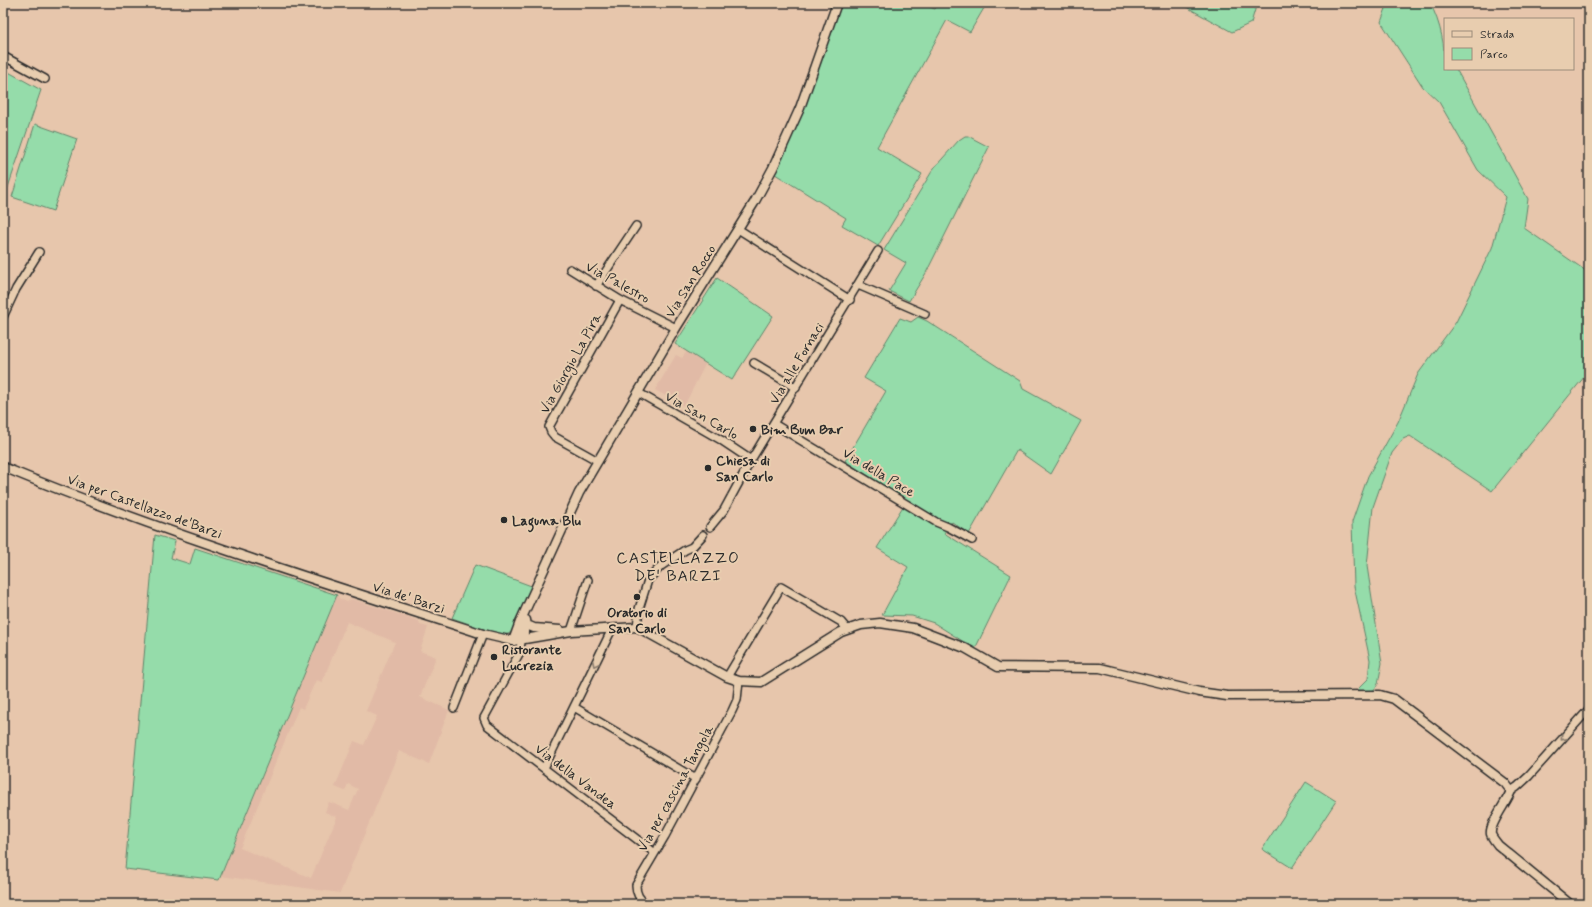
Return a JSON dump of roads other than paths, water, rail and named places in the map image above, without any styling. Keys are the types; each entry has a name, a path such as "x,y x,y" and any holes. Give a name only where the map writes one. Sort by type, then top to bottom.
{"street":[{"name":"Via San Rocco","path":"517,641 520,622 579,493 676,328 738,230 764,184 798,114 837,3"},
{"path":"3,56 44,79"},
{"path":"596,286 636,226"},
{"path":"738,230 850,300"},
{"name":"Via alle Fornaci","path":"710,527 724,510 751,460 850,300 878,251"},
{"path":"3,316 16,289 39,252"},
{"name":"Via Palestro","path":"570,270 620,300 676,328"},
{"path":"858,285 925,314"},
{"name":"Via Giorgio La Pira","path":"598,461 555,437 549,426 620,300"},
{"path":"754,363 796,388"},
{"name":"Via San Carlo","path":"639,393 721,440 751,460"},
{"name":"Via della Pace","path":"774,424 936,522 972,540"},
{"name":"Via per Castellazzo de'Barzi","path":"3,466 134,518 279,568"},
{"path":"637,627 648,580 661,566 692,547 703,535"},
{"name":"Via de' Barzi","path":"279,568 483,634 517,641 571,631"},
{"path":"571,631 588,580"},
{"path":"726,677 781,587 841,622 847,630"},
{"path":"517,641 523,634 527,625 525,613"},
{"path":"527,625 534,628 571,631 637,627 726,677 739,681 761,682 821,644 847,630 861,625 880,623 913,628 965,648 998,667 1100,668 1199,692 1227,696 1380,695 1394,699 1505,783 1511,791"},
{"path":"544,768 612,628"},
{"path":"454,708 483,634"},
{"name":"Via della Vandea","path":"517,641 520,652 484,718 487,725 655,853"},
{"name":"Via per cascina Tangola","path":"646,904 639,897 636,891 636,885 696,779 737,700 739,681"},
{"path":"574,707 696,779"},
{"path":"1570,904 1498,845 1491,833 1492,825 1508,799 1511,791 1529,776 1589,709"}],"place":[{"name":"Bim Bum Bar","path":"753,429"},
{"name":"Chiesa di San Carlo","path":"708,468"},
{"name":"Laguna Blu","path":"504,520"},
{"name":"Oratorio di San Carlo","path":"637,597"},
{"name":"Ristorante Lucrezia","path":"494,657"}],"district":[{"name":"CASTELLAZZO DE' BARZI","path":"678,566"}]}
